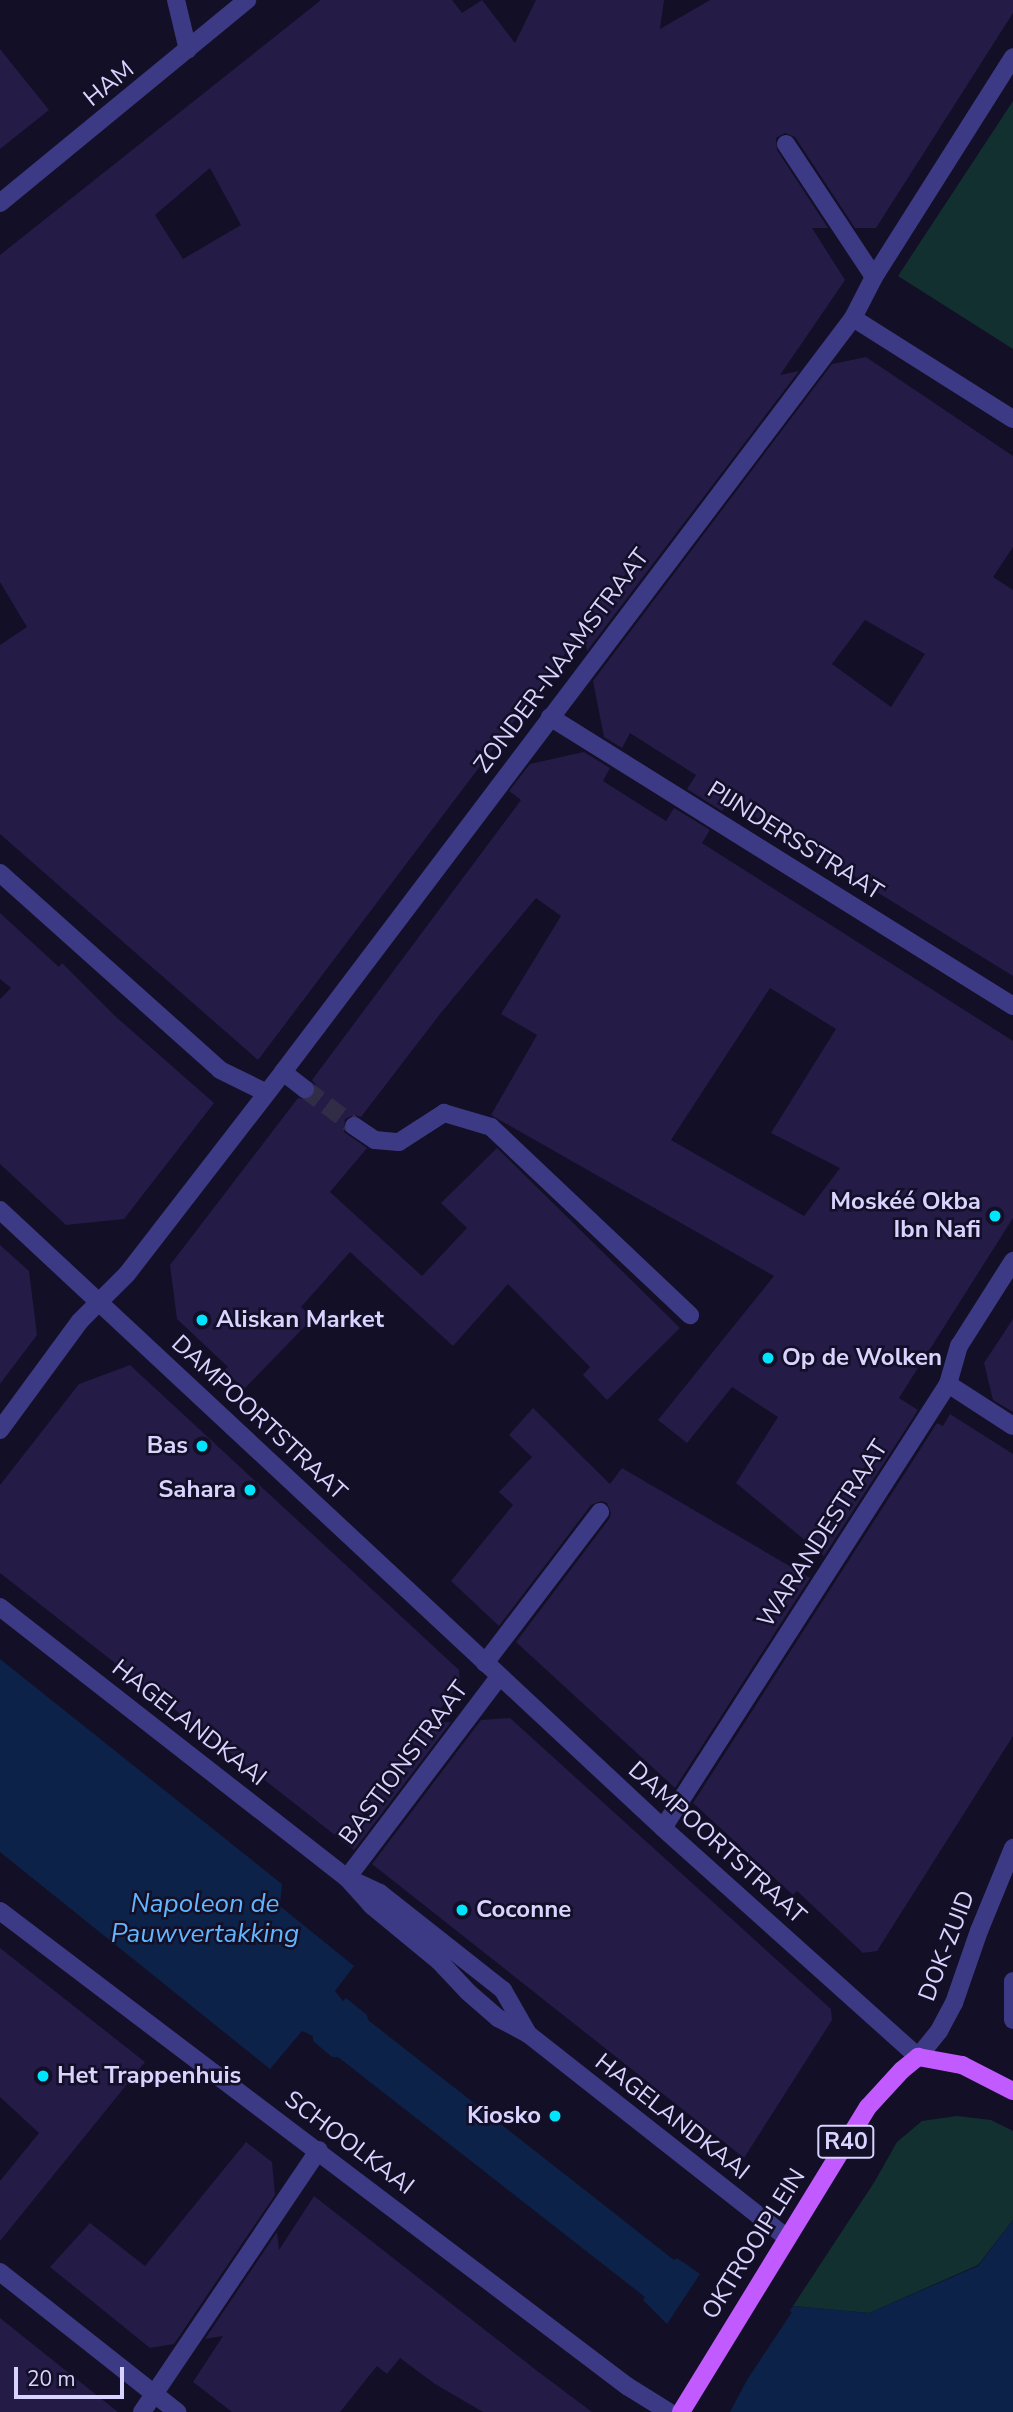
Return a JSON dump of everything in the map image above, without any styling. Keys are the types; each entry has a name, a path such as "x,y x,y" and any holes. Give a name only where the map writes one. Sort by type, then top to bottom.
{"main road":[{"path":"918,2057 961,2065 1013,2091"},
{"name":"OKTROOIPLEIN","path":"681,2412 868,2107 883,2088 918,2057"}],"street":[{"path":"176,0 188,50"},
{"name":"HAM","path":"0,204 247,0"},
{"name":"ZONDER-NAAMSTRAAT","path":"0,1430 80,1321 127,1274 267,1093 853,318 874,277 1013,57"},
{"path":"786,144 874,277"},
{"path":"853,318 1013,419"},
{"name":"PIJNDERSSTRAAT","path":"550,717 1013,1006"},
{"path":"0,873 220,1070 267,1093"},
{"path":"283,1072 305,1089"},
{"path":"354,1126 375,1140 399,1142 444,1113 491,1127 690,1315"},
{"name":"DAMPOORTSTRAAT","path":"0,1210 499,1677 918,2057"},
{"name":"WARANDESTRAAT","path":"663,1828 948,1384 959,1346 1013,1261"},
{"path":"948,1384 1013,1426"},
{"path":"485,1663 600,1511"},
{"name":"HAGELANDKAAI","path":"0,1607 347,1878 371,1905 439,1961 468,1992 498,2018 528,2034 786,2238"},
{"name":"BASTIONSTRAAT","path":"347,1878 499,1677"},
{"name":"DOK-ZUID","path":"918,2057 939,2031 954,2003 979,1931 1013,1848"},
{"name":"HAGELANDKAAI","path":"347,1878 380,1893 503,1990 528,2034"},
{"name":"SCHOOLKAAI","path":"0,1911 319,2150 627,2386 668,2412"},
{"path":"1013,1981 1013,2020"},
{"path":"142,2412 319,2150"},
{"path":"0,2272 177,2412"}],"green space":[{"path":"1013,101 1013,349 898,276"},
{"path":"957,2116 991,2120 1013,2131 1013,2220 978,2265 869,2313 793,2306 875,2181 897,2142 922,2121"}],"water":[{"name":"Napoleon de Pauwvertakking","path":"0,1659 282,1884 280,1906 354,1966 335,1991 343,2001 346,1998 367,2015 368,2020 674,2260 677,2258 778,2328 793,2306 869,2313 978,2266 1013,2220 1013,2412 730,2412 748,2378 667,2324 643,2300 645,2297 338,2057 332,2057 313,2041 313,2036 302,2031 270,2069 0,1852"}],"pier":[{"path":"702,2271 778,2324 787,2310 792,2312 733,2401 744,2380 665,2327"}],"building":[{"path":"321,0 452,0 462,13 482,0 515,43 536,0 664,0 660,29 710,0 1013,0 1013,13 876,228 855,228 795,137 785,133 776,138 777,150 828,228 812,228 845,280 780,375 799,371 587,651 583,630 258,1060 0,834 0,645 27,627 0,582 0,255","holes":["210,168 241,225 183,259 155,215"]},
{"path":"0,49 49,110 0,149"},
{"path":"866,357 1013,456 1013,547 993,577 1013,590 1013,976 729,801 722,811 687,789 696,775 630,733 622,748 604,737 593,681 832,364","holes":["865,620 925,654 891,707 832,664"]},
{"path":"584,752 610,768 603,781 666,821 674,808 710,830 702,843 1013,1041 1013,1218 899,1398 918,1410 824,1556 736,1483 778,1417 732,1387 687,1443 658,1420 774,1276 491,1115 537,1035 501,1014 561,916 536,898 440,1014 361,1117 354,1115 345,1119 344,1132 367,1148 330,1192 422,1276 467,1228 441,1203 497,1148 680,1328 607,1400 583,1375 590,1367 508,1284 453,1346 350,1252 301,1307 313,1318 244,1389 224,1370 228,1367 177,1319 170,1265 298,1098 309,1100 314,1095 316,1085 312,1080 521,800 509,791 530,764","holes":["770,988 836,1029 771,1133 840,1168 804,1216 671,1140"]},
{"path":"0,913 59,967 62,963 115,1016 214,1103 124,1219 66,1225 0,1164 0,999 11,988 0,979"},
{"path":"0,1245 29,1271 37,1335 0,1384"},
{"path":"1013,1319 1013,1412 993,1400 984,1363"},
{"path":"130,1365 459,1670 460,1682 430,1723 451,1722 354,1850 0,1573 0,1485 79,1384"},
{"path":"533,1408 610,1484 622,1468 810,1578 675,1788 516,1642 609,1519 611,1513 607,1503 601,1501 591,1505 499,1626 451,1581 513,1505 499,1492 532,1457 509,1435"},
{"path":"950,1414 1013,1454 1013,1736 877,1951 863,1953 797,1891 793,1895 693,1803 937,1423 943,1426"},
{"path":"510,1718 831,2009 832,2020 744,2158 372,1864 481,1720"},
{"path":"0,1948 145,2062 0,2241 0,2181 39,2133 0,2097"},
{"path":"246,2142 272,2162 275,2195 174,2344 150,2348 50,2267 90,2223 145,2266"},
{"path":"314,2196 592,2412 483,2412 435,2384 400,2358 387,2374 377,2366 340,2412 232,2412 193,2382 223,2336 205,2339 277,2232 279,2250"},
{"path":"0,2318 60,2366 118,2412 0,2412"}],"tunnel":[{"path":"305,1089 354,1126"}],"place":[{"name":"Moskéé Okba Ibn Nafi","path":"995,1216"},
{"name":"Aliskan Market","path":"202,1320"},
{"name":"Op de Wolken","path":"768,1358"},
{"name":"Bas","path":"202,1446"},
{"name":"Sahara","path":"250,1490"},
{"name":"Coconne","path":"462,1910"},
{"name":"Het Trappenhuis","path":"43,2076"},
{"name":"Kiosko","path":"555,2116"}]}
